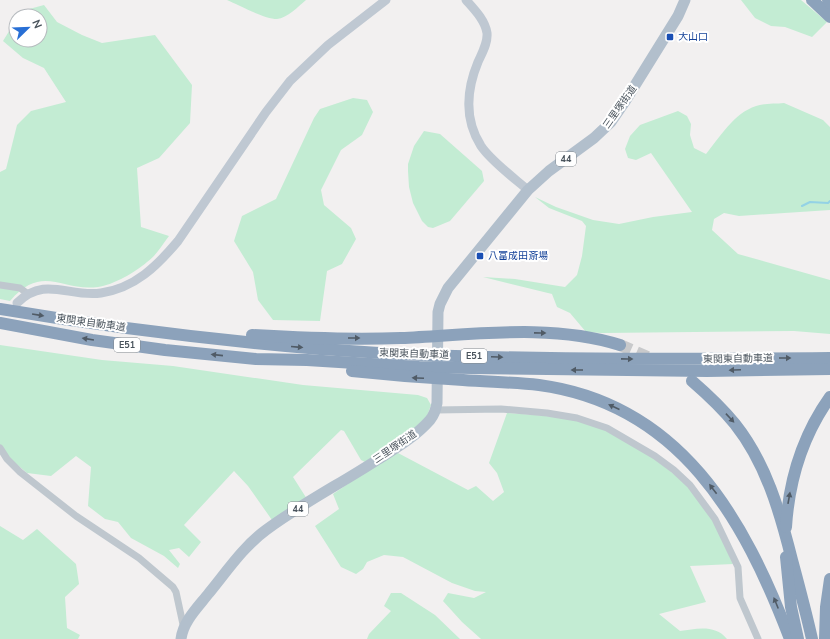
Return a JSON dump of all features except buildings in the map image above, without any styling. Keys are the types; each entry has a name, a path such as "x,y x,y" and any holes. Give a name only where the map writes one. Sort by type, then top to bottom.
{"highway":[{"path":"812,0 830,17"},
{"name":"東関東自動車道","path":"0,308 120,327 250,343 423,355 515,358 830,358"},
{"name":"東関東自動車道","path":"0,323 66,336 135,346 256,359 472,368 707,371 830,369"},
{"path":"120,327 323,338 399,338 516,333 556,333 600,338 620,345"},
{"path":"256,359 401,377 538,385 589,396 624,411 657,432 684,456 711,487 737,525 752,551 773,595 790,639"},
{"path":"692,381 735,424 749,444 761,466 771,489 781,519 805,607 812,639"},
{"path":"798,639 789,593 785,553 787,506 791,486 803,446 817,418 830,397"},
{"path":"825,639 826,607 830,578"}],"main road":[{"name":"三里塚街道","path":"182,634 195,612 252,542 286,516 412,437 430,420 436,406 438,312 440,304 448,288 528,190 549,170 594,138 611,122 678,16 685,0"}],"street":[{"path":"17,303 28,294 44,288 85,294 105,292 122,288 151,270 164,258 178,241 266,112 290,81 328,45 386,0"},
{"path":"466,0 480,16 487,32 484,48 472,78 469,90 469,115 473,129 482,147 488,154 528,190"},
{"path":"0,285 20,288 28,294"},
{"path":"436,406 501,409 547,413 577,418 607,428 655,456 674,470 690,485 715,518 738,567 740,598 758,639"},
{"path":"0,448 7,459 20,472 76,516 139,558 173,586 176,592 182,634"}],"green space":[{"path":"227,0 306,0 289,14 277,19 259,14"},
{"path":"741,0 801,0 827,22 812,37 785,27 771,26 755,18"},
{"path":"44,5 46,8 33,8"},
{"path":"48,10 57,22 82,35 102,43 155,35 192,85 190,123 159,158 137,168 141,227 169,236 153,257 131,274 104,286 85,287 43,281 32,283 10,301 0,299 0,172 6,169 17,125 31,111 66,102 44,68 23,58 11,48 48,48"},
{"path":"8,33 8,45 3,41"},
{"path":"353,98 367,100 373,112 362,135 341,150 321,190 324,205 351,228 356,239 342,264 327,271 320,321 273,320 258,300 253,272 234,241 242,216 276,199 314,118 320,109"},
{"path":"784,103 823,120 830,127 830,210 739,216 724,213 714,219 712,230 738,254 830,280 830,334 794,331 586,332 570,313 557,307 552,294 483,277 515,279 565,287 577,275 582,256 586,226 582,221 549,208 535,197 556,207 593,220 619,224 653,217 692,212 651,153 636,160 628,158 625,149 630,136 640,125 678,111 687,116 691,124 690,135 694,148 706,154 728,126 748,109 759,105"},
{"path":"424,131 440,134 482,171 484,181 450,221 433,228 428,227 422,221 413,203 409,187 408,164 414,146"},
{"path":"0,345 102,360 173,366 303,385 418,395 427,398 431,405 427,416 411,432 365,462 361,460 344,431 341,430 293,477 307,499 272,520 248,486 234,471 184,525 201,542 189,557 179,548 169,550 180,564 178,568 164,556 131,538 118,522 105,519 88,506 91,467 76,456 51,476 27,473 2,452 0,454"},
{"path":"507,413 569,419 589,424 621,437 638,447 671,471 698,498 712,517 733,564 690,566 706,602 659,614 680,631 711,629 722,634 727,639 481,639 462,622 443,601 448,593 474,598 486,592 475,591 452,583 403,557 384,555 367,562 363,569 356,574 341,567 315,526 339,509 333,494 392,454 398,453 468,490 476,486 493,501 504,492 497,473 489,463"},
{"path":"0,526 23,540 37,529 76,564 79,584 65,597 67,628 80,635 78,639 0,639"},
{"path":"391,593 401,593 435,615 460,639 367,639 369,634 391,611 384,606"}],"waterway":[{"path":"802,206 810,202 828,203 830,201"}],"tunnel":[{"path":"620,345 652,359"}],"place":[{"name":"大山口","path":"670,37"},
{"name":"八富成田斎場","path":"480,256"}]}
